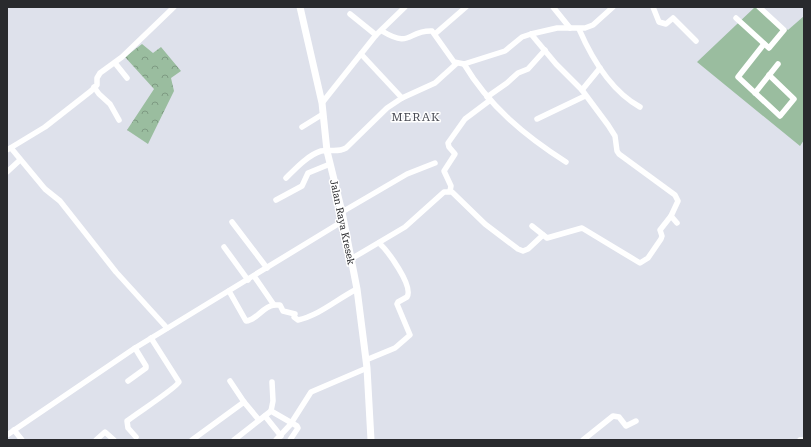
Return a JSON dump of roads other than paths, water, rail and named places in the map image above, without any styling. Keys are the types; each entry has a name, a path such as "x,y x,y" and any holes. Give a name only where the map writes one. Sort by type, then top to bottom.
{"main road":[{"name":"Jalan Raya Kresek","path":"300,7 322,103 327,152 342,212 357,289 367,368 371,440"}],"street":[{"path":"167,328 116,272 60,201 45,189 9,149 45,127 94,87 100,73 115,63 174,7"},
{"path":"322,103 376,35 382,31 405,7"},
{"path":"436,33 466,7"},
{"path":"553,7 570,28"},
{"path":"286,178 302,163 320,152 339,151 346,148 387,108 402,98 436,83 456,64 464,64 505,51 522,37 531,34 570,28 578,29 593,25 613,7"},
{"path":"653,7 660,22 666,24 674,18 696,41"},
{"path":"736,18 768,48 784,30 759,7"},
{"path":"350,14 376,35"},
{"path":"578,29 600,68 622,95 640,107"},
{"path":"382,31 400,39 407,38 426,30 432,30 436,33 456,64"},
{"path":"531,34 583,93 615,136 617,151 619,154 677,198 677,204 671,216 660,230 662,236 661,239 648,258 640,263 582,228 550,238 543,235 532,226"},
{"path":"764,44 738,77 780,116 794,99 769,75"},
{"path":"450,191 451,186 444,171 455,154 449,147 448,143 466,119 518,73 528,69 545,50"},
{"path":"361,54 402,98"},
{"path":"115,63 127,78"},
{"path":"464,64 488,99 514,126 566,162"},
{"path":"755,93 778,64"},
{"path":"537,119 583,93 600,68"},
{"path":"94,87 110,104 119,120"},
{"path":"302,126 323,114"},
{"path":"7,172 20,160"},
{"path":"342,212 407,174 435,163"},
{"path":"276,200 302,186 306,176 310,172 330,164"},
{"path":"450,191 485,224 518,249 523,251 528,249 543,235"},
{"path":"351,259 405,227 444,192 450,191"},
{"path":"671,216 677,223"},
{"path":"7,435 135,348 343,221"},
{"path":"232,222 267,268"},
{"path":"366,360 395,348 410,335 397,304 407,297 408,290 395,261 379,243"},
{"path":"224,247 248,280"},
{"path":"254,276 274,305"},
{"path":"229,292 246,321 250,320 261,311 274,305 280,305 283,311 295,314 294,318 298,320 322,310 340,297 357,289"},
{"path":"136,437 128,428 127,421 164,393 174,388 179,382 151,338"},
{"path":"128,381 146,368 135,348"},
{"path":"265,416 278,438 291,423 312,392 367,368"},
{"path":"230,381 244,402 259,420"},
{"path":"234,440 271,411 274,401 272,382"},
{"path":"192,440 244,402"},
{"path":"271,411 298,428 290,440"},
{"path":"583,440 613,416 619,417 626,426 636,421"},
{"path":"14,430 22,440"},
{"path":"96,440 105,432 114,440"}],"district":[{"name":"MERAK","path":"416,117"}]}
